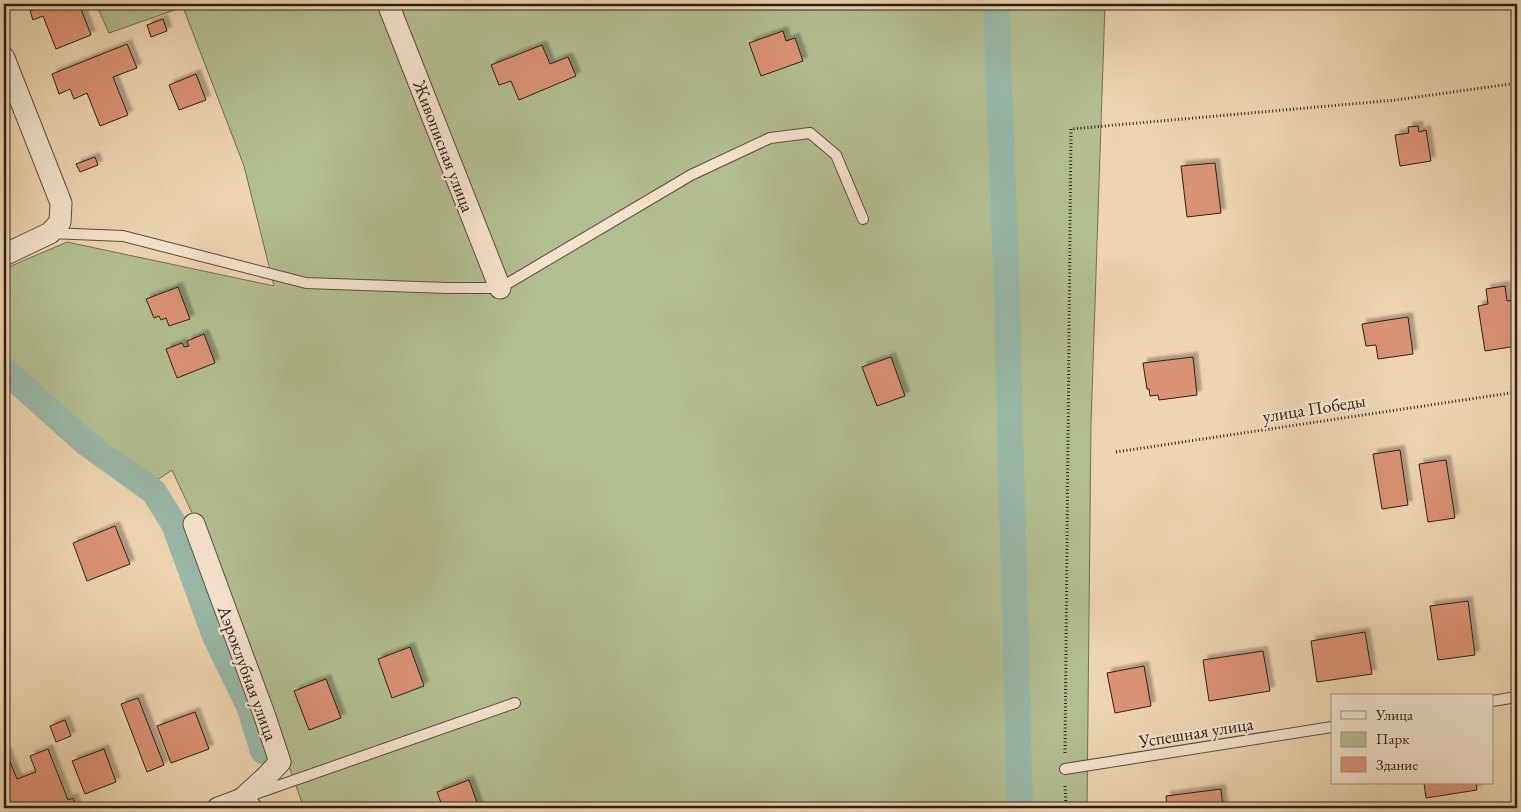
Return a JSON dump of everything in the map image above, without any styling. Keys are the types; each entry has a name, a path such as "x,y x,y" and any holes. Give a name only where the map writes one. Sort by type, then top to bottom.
{"street":[{"name":"Живописная улица","path":"388,4 500,288"},
{"path":"4,58 61,203 60,222 50,233 4,255"},
{"name":"Аэроклубная улица","path":"194,524 280,762 267,776 247,804"},
{"path":"218,808 247,804"}],"lane":[{"path":"50,233 123,236 306,283 500,288 692,175 770,138 810,133 836,156 863,219"},
{"path":"1494,701 1517,697"},
{"path":"247,804 515,703"},
{"name":"Успешная улица","path":"1065,769 1331,727"}],"path":[{"path":"1066,808 1071,129 1396,100 1517,83"},
{"name":"улица Победы","path":"1116,452 1517,392"}],"green space":[{"path":"96,4 1105,4 1091,424 1087,808 304,808 215,562 172,470 150,485 4,363 4,269 67,242 274,286 244,166 183,7 109,33"}],"building":[{"path":"49,4 79,4 91,35 56,49 43,16 33,20 30,11"},
{"path":"163,19 167,31 151,37 147,25"},
{"path":"783,31 786,41 795,38 803,61 761,76 749,43"},
{"path":"127,44 137,68 113,77 128,115 100,126 87,93 74,99 70,89 59,94 52,74"},
{"path":"542,45 550,64 568,57 576,76 519,100 511,81 499,85 491,65"},
{"path":"196,74 206,100 179,110 169,85"},
{"path":"1418,126 1419,132 1426,130 1431,161 1400,166 1395,135 1409,133 1408,127"},
{"path":"95,157 98,165 80,172 76,164"},
{"path":"1215,163 1221,213 1187,217 1181,166"},
{"path":"1505,286 1507,301 1516,300 1517,346 1485,351 1478,306 1488,304 1486,289"},
{"path":"178,287 190,319 169,326 166,318 161,320 159,316 154,318 146,299"},
{"path":"1408,317 1413,354 1378,359 1376,345 1366,346 1362,324"},
{"path":"204,334 215,363 177,378 166,349 182,343 184,347 189,346 187,341"},
{"path":"891,357 905,396 877,406 862,367"},
{"path":"1193,357 1197,395 1159,400 1158,395 1150,396 1143,363"},
{"path":"1400,450 1408,505 1382,509 1373,454"},
{"path":"1446,460 1455,518 1428,522 1419,464"},
{"path":"115,526 130,564 87,581 73,543"},
{"path":"1468,601 1475,655 1438,660 1430,606"},
{"path":"1365,632 1372,674 1317,682 1311,641"},
{"path":"410,647 424,686 392,698 378,659"},
{"path":"1263,651 1270,691 1209,701 1203,660"},
{"path":"1144,666 1151,706 1115,713 1107,673"},
{"path":"326,679 341,718 309,730 294,691"},
{"path":"138,698 164,765 147,772 121,704"},
{"path":"195,712 209,749 171,763 157,726"},
{"path":"65,720 71,736 56,742 50,726"},
{"path":"48,749 68,800 73,798 77,808 4,808 4,753 6,752 17,779 36,772 30,756"},
{"path":"104,749 116,782 85,794 72,761"},
{"path":"469,780 479,808 443,808 437,792"},
{"path":"1424,784 1476,784 1477,790 1426,798"},
{"path":"1221,789 1223,808 1167,808 1166,796"}],"waterway":[{"path":"996,4 1006,270 1020,808"},
{"path":"4,370 86,443 154,492 174,524 215,636 249,706 263,751"}]}
